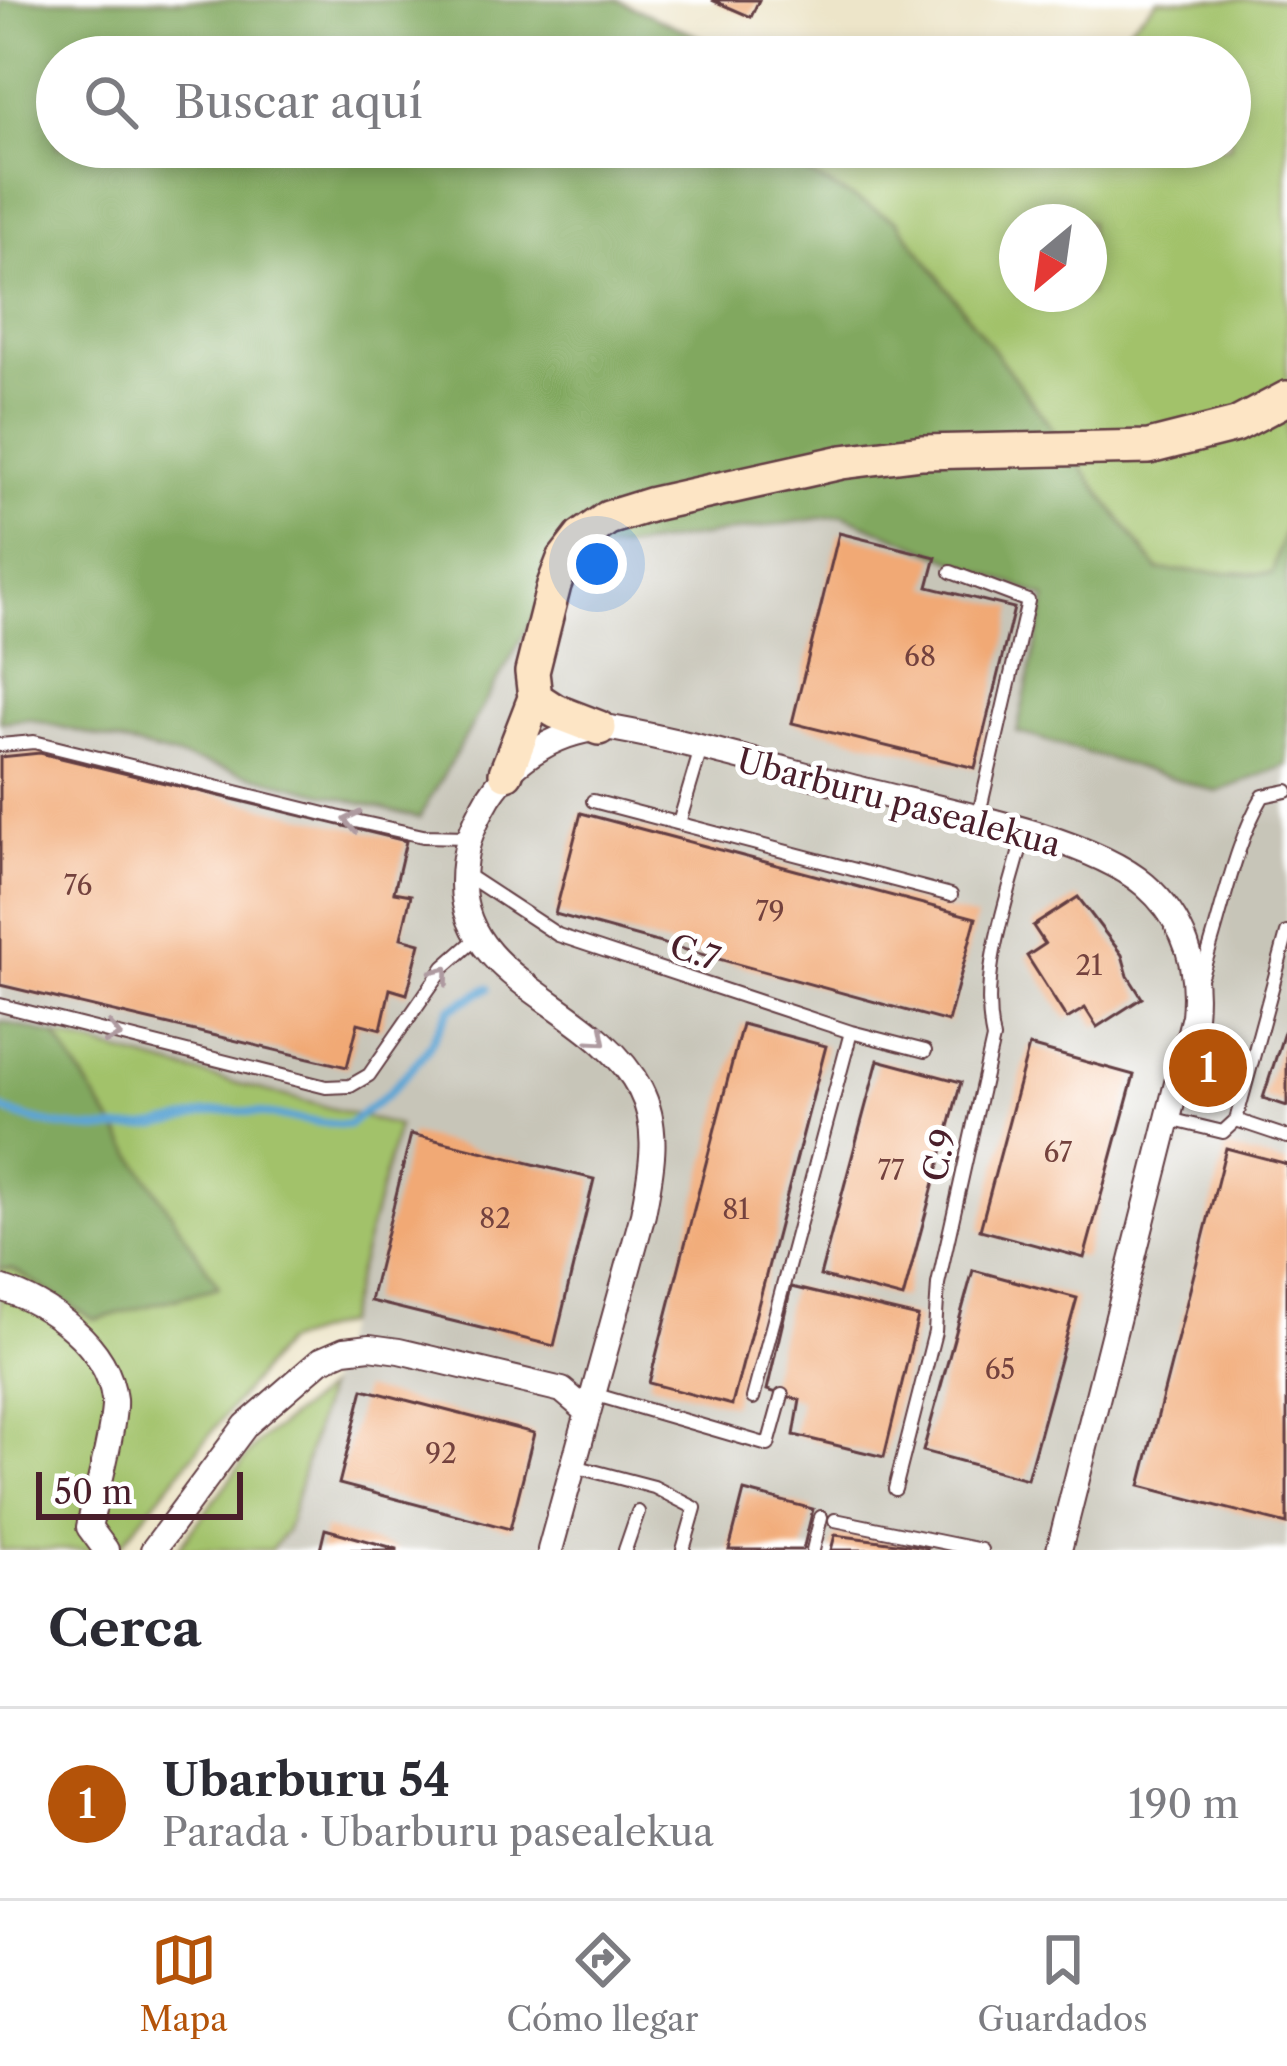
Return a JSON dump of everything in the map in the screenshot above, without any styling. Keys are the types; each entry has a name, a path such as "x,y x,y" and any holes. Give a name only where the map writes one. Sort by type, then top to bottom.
{"main road":[{"path":"535,698 532,672 564,559 580,537 608,518 842,462 922,452 1149,447 1236,425 1287,398"},
{"name":"Ubarburu pasealekua","path":"506,772 535,698 599,728"}],"street":[{"name":"Ubarburu pasealekua","path":"476,938 463,899 467,837 506,772 549,743 599,728 650,735 1025,831 1098,858 1141,881 1183,934 1197,987 1195,1016 1059,1550"},
{"path":"476,938 509,974 608,1044 643,1094 653,1132 644,1214 550,1550"},
{"path":"0,1288 25,1296 95,1348 114,1400 89,1527 106,1550"},
{"path":"153,1550 246,1425 321,1360 344,1350 399,1351 562,1390 591,1403"}],"lane":[{"path":"951,572 1028,601 978,819"},
{"path":"0,745 34,742 358,822 423,836 467,837"},
{"path":"679,824 701,749"},
{"path":"1197,987 1250,819 1263,796 1287,791"},
{"path":"593,801 951,895"},
{"name":"C.9","path":"895,1489 935,1332 938,1284 993,1039 987,1011 990,976 1025,831"},
{"name":"C.7","path":"463,873 559,935 850,1032 925,1051"},
{"path":"1169,1119 1222,1132 1236,1120 1287,933"},
{"path":"0,1005 326,1088 350,1086 369,1075 444,967 476,938"},
{"path":"753,1398 850,1032"},
{"path":"1236,1120 1287,1137"},
{"path":"591,1403 768,1445 782,1395"},
{"path":"573,1466 655,1487 695,1508 683,1550"},
{"path":"626,1550 638,1512"},
{"path":"813,1550 828,1519 981,1550"}],"shaded area":[{"path":"843,515 1047,598 1217,791 1287,765 1287,1550 271,1550 287,1530 398,1126 0,1021 0,722 29,719 568,556"}],"green space":[{"path":"0,0 617,0 697,36 36,36 36,168 797,168 897,221 1158,570 1272,574 1287,521 1287,765 1217,792 1017,732 1046,598 843,515 569,556 419,818 29,719 0,722"},
{"path":"1158,0 1287,0 1287,521 1272,574 1158,570 897,222 796,168 1251,168 1251,36 1119,36"},
{"path":"0,1021 55,1035 219,1287 94,1320 13,1269 0,1268"},
{"path":"55,1035 398,1126 344,1323 283,1343 117,1550 0,1550 0,1268 13,1269 94,1320 218,1287"},
{"path":"326,1389 287,1530 271,1550 177,1550 256,1444"}],"building":[{"path":"712,0 759,0 751,17"},
{"path":"839,533 936,557 928,587 1014,608 975,768 792,723"},
{"path":"40,753 406,841 394,892 411,895 401,938 420,943 407,994 390,989 381,1029 358,1023 347,1067 0,985 0,757"},
{"path":"581,813 976,918 948,1022 555,914"},
{"path":"1078,897 1122,955 1142,998 1097,1027 1085,1008 1067,1019 1027,956 1045,944 1033,926"},
{"path":"742,1024 826,1046 732,1405 649,1383"},
{"path":"1287,1026 1287,1106 1263,1098"},
{"path":"1029,1046 1134,1075 1084,1258 980,1230"},
{"path":"878,1060 961,1082 903,1298 820,1276"},
{"path":"411,1134 594,1179 554,1346 370,1301"},
{"path":"1226,1148 1287,1164 1287,1524 1140,1486"},
{"path":"973,1270 1077,1298 1027,1479 923,1451"},
{"path":"791,1287 918,1317 884,1457 794,1435 800,1400 767,1390"},
{"path":"363,1389 534,1433 510,1529 339,1484"},
{"path":"744,1491 813,1509 803,1550 729,1550"},
{"path":"325,1529 397,1549 397,1550 320,1550"},
{"path":"835,1535 927,1547 927,1550 831,1550"}],"waterway":[{"path":"0,1108 41,1122 86,1128 153,1126 219,1111 348,1125 389,1093 425,1053 450,1009 488,988"}],"place":[{"name":"Ubarburu 54","path":"1208,1068"}]}
